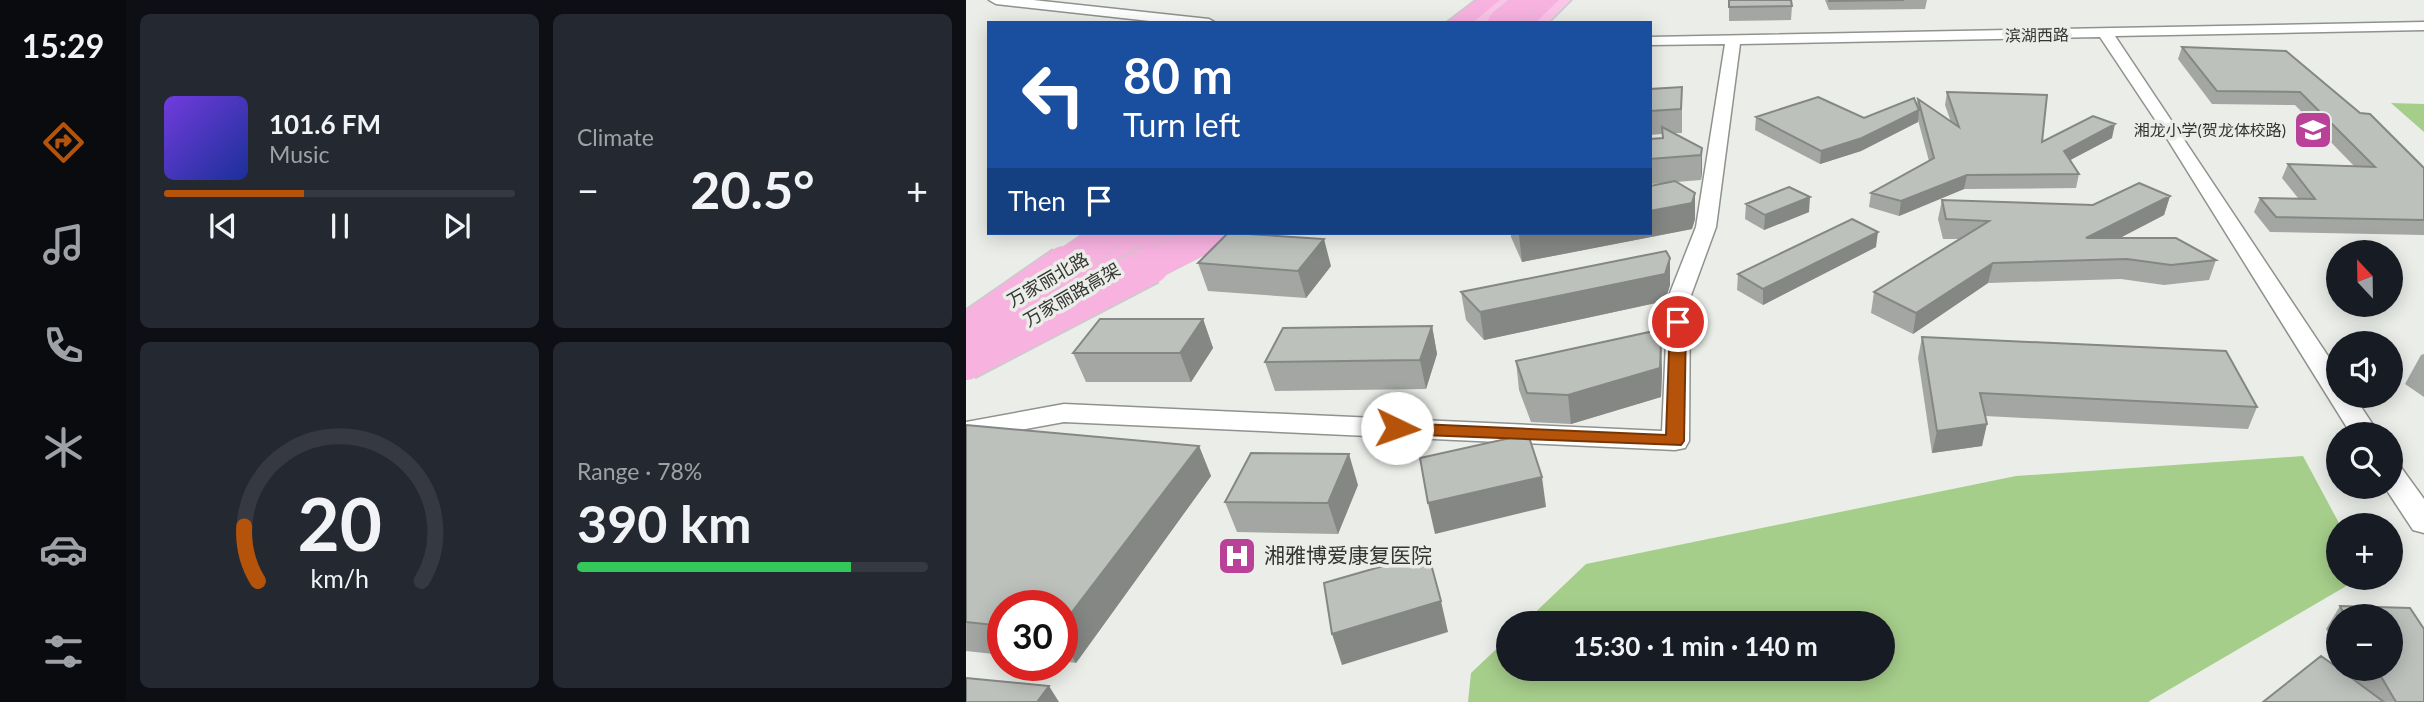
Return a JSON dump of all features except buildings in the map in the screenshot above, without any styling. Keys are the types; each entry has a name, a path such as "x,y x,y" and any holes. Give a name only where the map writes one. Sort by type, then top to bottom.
{"highway":[{"path":"1445,21 1471,0"},
{"path":"1460,21 1490,0"},
{"path":"1502,21 1528,0"},
{"path":"1524,21 1549,0"},
{"path":"1548,21 1567,0"},
{"path":"966,333 1108,235"},
{"name":"万家丽路高架","path":"966,340 1146,235"},
{"name":"万家丽路高架","path":"966,359 1175,235"},
{"path":"966,359 1209,235"}],"main road":[{"path":"1482,21 1510,0"},
{"path":"1537,21 1561,0"},
{"name":"万家丽北路","path":"966,328 1126,235"},
{"path":"966,375 1196,235"}],"street":[{"path":"996,0 1190,21"},
{"name":"滨湖西路","path":"1652,41 2424,26"},
{"path":"2105,33 2167,124 2326,372"},
{"path":"966,431 1064,413 1675,441 1679,298 1706,227 1733,40"},
{"path":"2403,492 2424,522"}],"green space":[{"path":"2391,103 2424,104 2424,132"},
{"path":"2303,456 2334,513 2326,513 2326,590 2339,590 2148,702 1468,702 1471,673 1496,649 1496,681 1895,681 1895,611 1537,611 1586,564 2016,476"}],"place":[{"name":"湘龙小学(贺龙体校路)","path":"2313,130"},
{"name":"湘雅博爱康复医院","path":"1237,556"}],"route":[{"path":"1397,428 1675,441 1678,322"}]}
